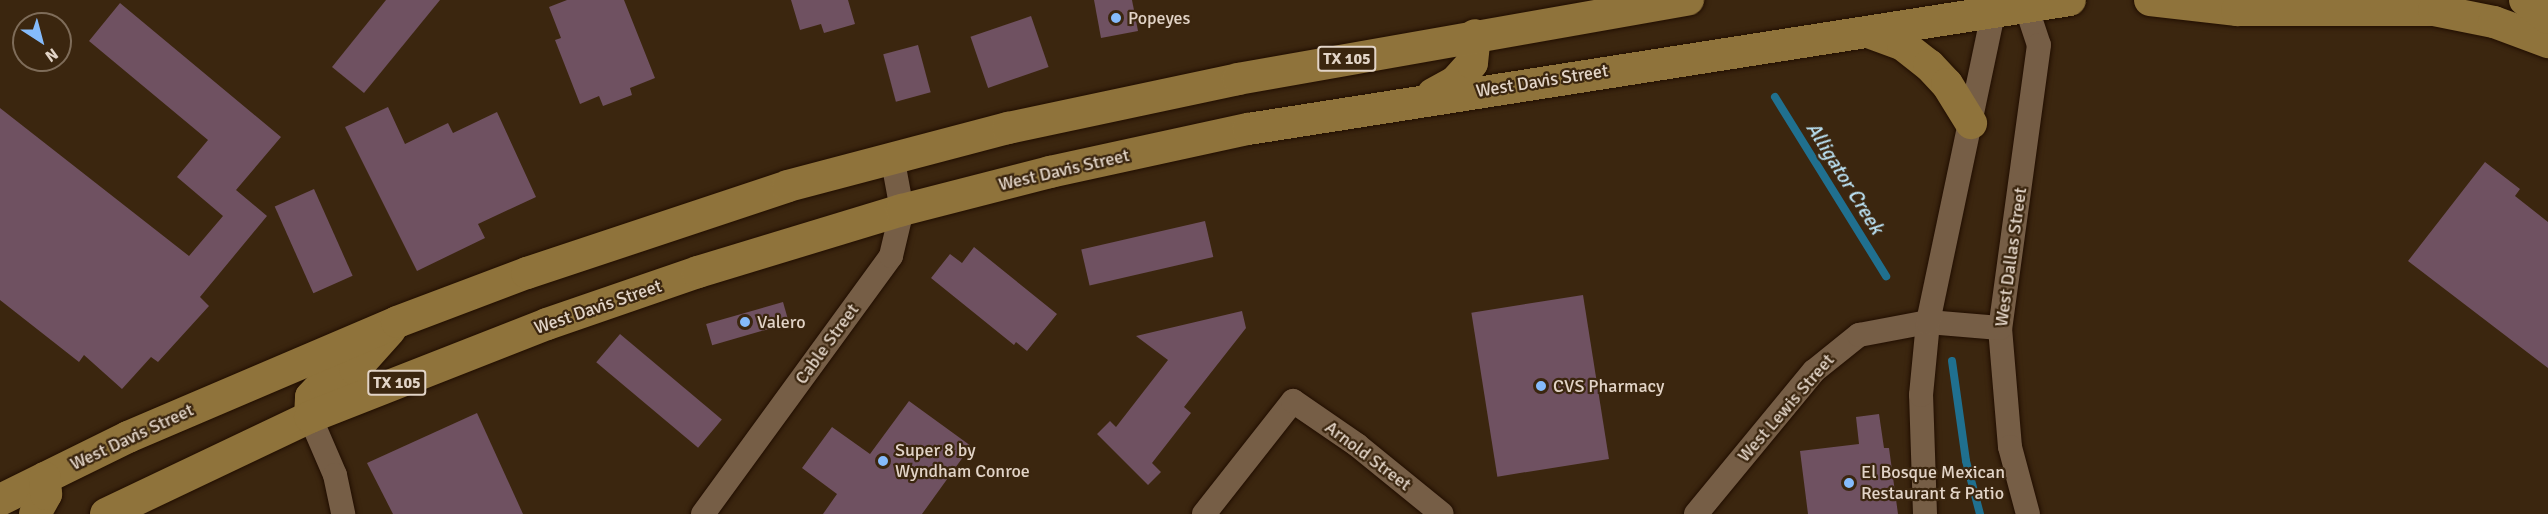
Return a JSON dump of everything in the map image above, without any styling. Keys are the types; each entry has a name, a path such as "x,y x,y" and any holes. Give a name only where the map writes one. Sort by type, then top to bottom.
{"main road":[{"name":"West Davis Street","path":"0,500 128,437 397,322 663,226 891,156 1238,79 1475,35 1688,0"},
{"name":"West Davis Street","path":"106,514 310,417 547,324 698,272 902,210 1050,172 1238,131 1424,99 1868,32 2010,5 2070,0"},
{"path":"2150,0 2237,10 2434,10 2494,22 2548,42"},
{"path":"2525,0 2548,18"},
{"path":"1868,32 1903,45 1929,64 1947,84 1971,123"},
{"path":"1424,99 1455,82 1472,63 1475,35"},
{"path":"310,417 311,397 324,383 355,369 397,322"},
{"path":"35,514 46,494 45,478"}],"street":[{"path":"1925,514 1920,395 1928,322 1971,123 2010,5"},
{"name":"West Dallas Street","path":"2010,5 2039,45 2000,328 2010,447 2028,514"},
{"name":"Cable Street","path":"703,514 891,256 902,210 891,156"},
{"name":"West Lewis Street","path":"1696,514 1814,371 1837,349 1858,335 1928,322 2000,328"},
{"name":"Arnold Street","path":"1204,514 1293,401 1357,445 1442,514"},
{"path":"310,417 335,475 343,514"}],"building":[{"path":"386,0 440,0 364,93 332,67"},
{"path":"567,0 624,0 655,78 630,88 632,95 603,106 599,96 580,104 555,40 561,38 549,7"},
{"path":"791,0 848,0 855,24 824,33 821,24 800,30"},
{"name":"Popeyes","path":"1094,0 1132,0 1138,31 1101,38"},
{"path":"120,3 281,137 236,190 267,216 200,297 209,306 158,362 151,357 122,389 84,355 79,362 0,300 0,108 189,256 223,216 177,177 208,140 89,41"},
{"path":"1031,16 1049,67 988,88 970,37"},
{"path":"918,45 931,92 896,102 883,54"},
{"path":"388,107 405,144 448,123 453,133 497,112 536,197 478,224 485,238 417,271 345,127"},
{"path":"2485,162 2520,189 2515,196 2548,222 2548,368 2408,261"},
{"path":"314,189 353,276 313,293 275,206"},
{"path":"1205,221 1213,257 1090,286 1081,250"},
{"path":"974,247 1057,314 1027,351 1016,342 1014,345 931,278 950,254 962,263"},
{"name":"CVS Pharmacy","path":"1583,295 1609,459 1497,477 1471,313"},
{"path":"783,302 789,323 712,345 706,324"},
{"path":"1242,311 1246,328 1184,407 1191,413 1152,463 1161,472 1148,485 1097,434 1110,421 1116,427 1168,360 1136,336"},
{"path":"620,334 722,419 698,448 596,362"},
{"name":"Super 8 by Wyndham Conroe","path":"909,401 971,446 922,514 823,514 837,494 802,468 832,427 870,454"},
{"path":"477,413 523,514 393,514 367,463"},
{"name":"El Bosque Mexican Restaurant & Patio","path":"1879,414 1884,448 1889,448 1898,514 1808,514 1800,451 1859,444 1856,417"}],"waterway":[{"name":"Alligator Creek","path":"1775,97 1886,276"},
{"name":"Alligator Creek","path":"1952,361 1966,461 1980,514"}],"place":[{"name":"Popeyes","path":"1116,18"},
{"name":"Valero","path":"745,322"},
{"name":"CVS Pharmacy","path":"1541,386"},
{"name":"Super 8 by Wyndham Conroe","path":"883,461"},
{"name":"El Bosque Mexican Restaurant & Patio","path":"1849,483"}]}
